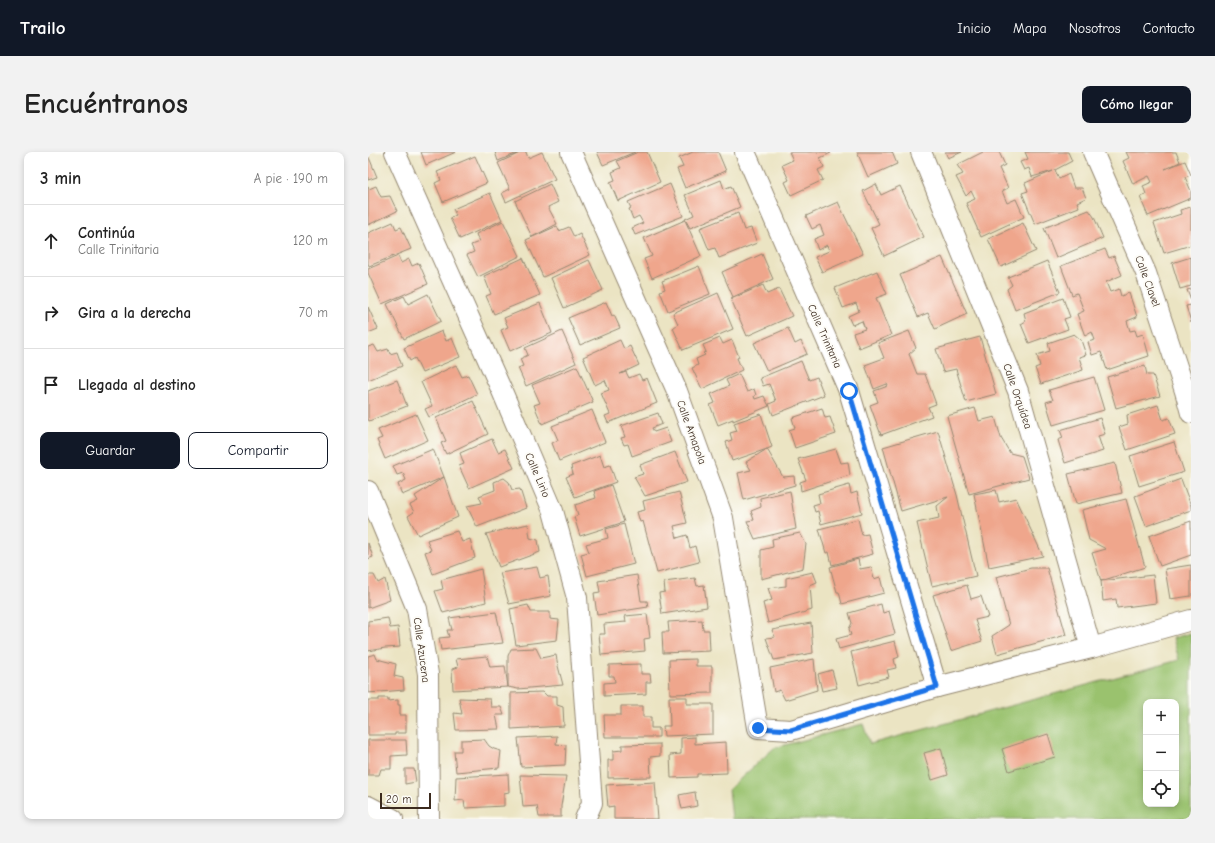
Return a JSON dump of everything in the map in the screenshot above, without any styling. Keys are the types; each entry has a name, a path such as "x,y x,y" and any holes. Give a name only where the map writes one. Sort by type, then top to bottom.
{"street":[{"name":"Calle Lirio","path":"395,152 502,391 555,518 577,598 592,803 585,819"},
{"name":"Calle Amapola","path":"571,152 676,391 723,518 758,728 791,730 937,687"},
{"name":"Calle Trinitaria","path":"745,152 849,391 937,687"},
{"name":"Calle Orquídea","path":"921,152 1018,391 1091,648"},
{"name":"Calle Clavel","path":"1093,152 1146,273 1191,413"},
{"name":"Calle Azucena","path":"368,491 417,609 428,674 429,819"},
{"path":"937,687 1091,648 1191,620"},
{"path":"368,806 393,819"}],"green space":[{"path":"1191,633 1191,819 732,819 729,789 774,748 863,724 870,744 1179,660 1173,638"}],"building":[{"path":"421,152 456,152 426,165"},
{"path":"495,152 520,152 498,161"},
{"path":"522,152 526,152 528,158 542,152 555,179 506,202 502,193 510,189 498,163"},
{"path":"597,152 635,152 603,165"},
{"path":"638,152 647,152 660,182 618,201 610,182 615,180 612,172 621,168 617,161"},
{"path":"693,152 718,152 726,171 685,188 677,169 683,167 679,158"},
{"path":"789,152 830,152 831,153 820,158 824,167 818,170 823,180 791,195 785,182 789,180 782,165 793,160"},
{"path":"857,152 892,152 897,164 868,177"},
{"path":"945,152 962,152 948,158"},
{"path":"983,152 999,152 1005,165 999,168 1008,188 1002,191 1007,203 1016,199 1024,217 981,237 966,203 975,199 971,191 966,196 956,177 963,174 957,165"},
{"path":"1025,152 1068,152 1072,161 1055,170 1059,179 1069,174 1074,188 1082,188 1086,198 1077,202 1079,207 1035,224 1022,193 1028,191 1025,183 1053,171 1032,177 1029,168 1024,170 1020,162 1028,159"},
{"path":"1126,152 1176,152 1180,162 1165,169 1185,161 1191,175 1185,177 1191,191 1191,198 1148,216 1140,197 1146,194 1143,186 1152,182 1149,176 1133,184 1123,161 1129,158"},
{"path":"368,155 377,177 368,180"},
{"path":"475,156 487,183 443,202 435,183 441,180 437,172"},
{"path":"721,180 724,189 731,186 740,207 690,228 685,219 694,215 685,195"},
{"path":"550,184 558,202 548,207 557,224 532,237 515,201"},
{"path":"670,184 683,216 635,235 632,228 643,223 639,216 633,219 628,202"},
{"path":"876,184 881,195 900,186 924,237 884,256 871,228 879,224 863,191"},
{"path":"368,186 369,189 376,186 381,197 390,196 397,211 368,225"},
{"path":"490,193 502,220 460,239 450,218 456,215 453,209"},
{"path":"838,202 863,254 822,272 815,257 829,251 827,245 818,250 814,239 824,235 820,225 812,229 806,216"},
{"path":"1191,207 1191,245 1164,253 1154,223 1181,214 1180,210"},
{"path":"1089,210 1094,217 1103,238 1056,258 1044,228"},
{"path":"738,213 744,230 751,228 757,243 719,258 715,248 709,250 700,228"},
{"path":"685,220 701,256 652,278 644,259 652,256 644,238"},
{"path":"503,221 520,256 478,277 467,255 474,252 471,245 479,242 476,234"},
{"path":"393,222 396,229 401,227 411,249 369,266 368,233"},
{"path":"1023,223 1036,251 1001,267 988,239"},
{"path":"557,226 559,231 569,227 574,237 580,234 590,255 543,277 526,240"},
{"path":"1105,249 1109,258 1114,256 1122,275 1106,282 1110,292 1119,289 1121,296 1129,293 1137,317 1127,321 1130,331 1135,330 1137,336 1143,334 1149,356 1107,370 1101,352 1092,355 1088,342 1095,340 1092,332 1085,336 1077,314 1084,311 1077,293 1072,295 1061,266"},
{"path":"762,254 773,279 733,297 722,272"},
{"path":"398,256 401,263 409,259 412,266 419,263 428,284 382,304 368,273 368,269"},
{"path":"942,257 967,314 935,329 928,313 918,317 900,275"},
{"path":"1191,257 1191,286 1180,289 1172,263"},
{"path":"523,258 540,295 494,314 486,296 491,294 484,276"},
{"path":"589,260 603,290 564,308 551,278"},
{"path":"1047,261 1060,292 1015,310 1007,289 1012,285 1008,277"},
{"path":"699,266 710,294 668,311 660,291 665,289 662,281"},
{"path":"877,271 887,294 876,298 891,335 859,348 853,333 865,329 862,321 852,325 848,316 859,311 856,303 843,308 835,288"},
{"path":"763,285 767,294 779,289 792,316 747,336 731,299"},
{"path":"1191,289 1191,301 1187,290"},
{"path":"718,293 733,329 683,350 673,328 678,324 673,313"},
{"path":"428,294 441,321 404,339 387,304 404,296 408,304"},
{"path":"1063,298 1070,317 1064,319 1068,329 1029,343 1021,324 1026,321 1024,313"},
{"path":"606,302 612,316 614,315 620,328 580,345 568,318"},
{"path":"540,303 552,333 510,351 501,330 508,327 504,318"},
{"path":"1191,305 1191,322 1186,306"},
{"path":"368,307 378,329 368,333"},
{"path":"788,328 795,344 801,341 807,354 767,371 754,343"},
{"path":"442,331 446,341 452,338 460,357 422,373 415,358 410,361 404,348"},
{"path":"562,331 576,363 526,386 518,368 523,366 520,359 528,355 525,348"},
{"path":"909,331 916,348 909,354 917,374 925,374 936,404 928,407 932,416 881,435 870,405 878,402 874,391 888,386 887,384 874,389 865,365 884,358 878,343"},
{"path":"1074,334 1081,340 1086,355 1079,357 1083,370 1041,384 1035,368 1040,366 1037,355 1050,351 1048,343"},
{"path":"980,337 996,394 966,402 956,369 943,372 936,349"},
{"path":"720,338 723,344 732,340 739,357 737,358 742,370 702,389 692,368 698,365 696,359 705,355 703,353 706,352 703,345"},
{"path":"620,340 624,349 630,346 639,365 620,374 626,372 629,378 639,374 642,380 647,378 657,403 608,423 605,416 610,414 601,393 609,390 605,380 595,385 583,357"},
{"path":"374,345 378,352 388,349 390,354 397,352 402,366 368,380 368,347"},
{"path":"801,361 809,380 817,377 824,395 773,415 769,404 776,401 769,384 763,386 760,378"},
{"path":"456,365 462,377 468,375 477,394 429,417 425,409 432,406 421,382"},
{"path":"577,366 593,402 542,424 534,405 540,403 532,385"},
{"path":"1145,366 1147,375 1153,375 1160,396 1116,408 1107,377"},
{"path":"739,374 747,392 754,389 756,395 754,396 755,399 764,396 769,406 733,421 733,419 718,425 710,405 715,403 711,394 729,386 726,380"},
{"path":"1094,377 1104,410 1053,425 1046,402 1053,400 1049,390"},
{"path":"397,380 407,406 369,421 368,391"},
{"path":"473,401 488,434 446,454 441,443 446,441 436,418"},
{"path":"1158,405 1163,420 1169,418 1175,434 1127,450 1119,427 1128,424 1127,415"},
{"path":"822,408 825,418 830,417 836,434 795,448 789,430 795,428 792,418"},
{"path":"975,408 979,421 995,417 1001,438 1010,453 1022,456 1029,478 969,494 947,416"},
{"path":"592,410 605,442 559,461 552,443 558,440 552,426"},
{"path":"658,413 662,424 652,428 654,432 666,428 671,442 632,456 628,444 624,445 621,438 625,437 621,426"},
{"path":"416,414 428,440 385,459 377,440 382,438 378,430"},
{"path":"761,414 772,447 732,461 726,442 732,440 730,433 737,431 734,423"},
{"path":"1100,418 1105,434 1098,436 1103,451 1065,463 1058,440 1063,438 1060,430"},
{"path":"938,431 957,495 976,576 932,586 917,523 939,518 937,506 948,497 901,511 883,447"},
{"path":"492,439 498,452 505,449 514,468 469,488 459,466 464,464 460,453"},
{"path":"1174,442 1184,472 1139,486 1130,456"},
{"path":"433,449 444,477 402,495 398,484 406,480 403,473 397,475 393,466"},
{"path":"767,449 783,477 794,476 795,485 744,500 738,473 751,470 746,462"},
{"path":"836,449 841,463 848,462 850,475 801,491 800,482 806,480 798,459"},
{"path":"675,452 687,482 645,496 634,477 643,474 640,465"},
{"path":"600,455 604,467 610,465 616,482 575,497 566,477 573,474 571,466"},
{"path":"1115,463 1122,493 1076,504 1068,474"},
{"path":"444,477 458,517 418,535 408,516 414,512 410,505 418,501 415,496"},
{"path":"504,478 509,482 512,490 520,489 526,508 477,527 467,506 482,503 479,496 495,490 494,482"},
{"path":"1181,479 1191,506 1191,510 1146,526 1135,496"},
{"path":"611,485 624,522 580,536 574,517 578,515 575,505 596,498 594,491"},
{"path":"849,485 851,494 857,492 862,513 821,524 818,511 815,512 813,505 820,503 818,494"},
{"path":"996,490 999,502 1016,498 1043,556 989,567 974,494"},
{"path":"790,491 796,529 755,539 747,521 754,520 751,511 761,507 760,498"},
{"path":"679,492 687,523 674,526 677,538 687,535 690,548 695,546 699,562 657,573 643,521 640,522 637,512 645,510 643,501"},
{"path":"1126,499 1145,567 1101,581 1092,553 1106,549 1089,540 1082,510"},
{"path":"858,519 862,535 868,534 873,554 832,565 829,552 826,553 819,529"},
{"path":"1191,521 1191,555 1160,566 1149,536"},
{"path":"528,524 530,538 538,540 540,552 499,567 486,534"},
{"path":"624,524 634,564 587,576 581,554 589,552 586,544 608,538 606,529"},
{"path":"457,531 462,542 470,539 475,558 433,574 425,552 431,550 427,540"},
{"path":"800,533 806,544 803,568 761,579 761,550 773,547 772,539"},
{"path":"368,543 373,557 368,559"},
{"path":"858,559 860,569 871,567 874,579 880,577 884,593 842,604 830,567"},
{"path":"1191,565 1191,596 1170,599 1165,569"},
{"path":"537,567 540,578 548,576 551,596 509,604 500,573"},
{"path":"1031,568 1047,568 1066,635 997,654 992,636 1009,625 996,577"},
{"path":"481,569 486,602 443,613 435,591 443,589 441,580"},
{"path":"813,572 817,582 810,585 812,610 768,623 763,603 772,600 768,588 786,586 786,578"},
{"path":"368,575 374,575 378,583 385,579 390,600 368,608"},
{"path":"637,575 641,601 647,601 648,607 597,615 594,593 600,592 598,581"},
{"path":"1153,575 1156,603 1117,608 1116,599 1103,601 1101,581"},
{"path":"695,578 697,586 704,585 707,607 662,614 659,593 665,592 664,582"},
{"path":"967,585 971,599 981,596 988,617 975,620 982,641 951,651 933,595"},
{"path":"881,604 883,613 889,611 895,634 839,649 836,639 851,635 849,629 852,623 849,613"},
{"path":"528,605 531,612 550,612 550,619 559,620 557,640 516,645 510,609"},
{"path":"496,612 503,643 441,650 439,638 449,637 447,630 452,630 449,618"},
{"path":"647,614 650,638 644,639 645,651 601,655 599,634 605,634 604,624 626,622 625,616"},
{"path":"388,618 390,628 398,627 400,647 368,651 368,621"},
{"path":"702,620 703,630 709,630 710,651 663,653 662,632 669,632 668,622"},
{"path":"811,623 813,653 774,660 766,638 775,637 772,630"},
{"path":"895,641 899,657 894,659 896,668 887,670 889,677 859,685 851,652"},
{"path":"536,648 541,658 556,655 563,685 518,689 508,687 508,656 511,649"},
{"path":"375,654 377,659 396,664 394,676 403,678 404,690 368,693 368,656"},
{"path":"487,656 490,667 505,666 508,687 453,690 452,669 458,667 456,659"},
{"path":"696,659 696,666 712,666 712,693 670,694 669,660"},
{"path":"814,659 817,690 785,700 780,690 774,692 770,668"},
{"path":"641,664 641,674 650,674 651,682 646,682 646,694 604,696 604,683 615,682 614,676 609,676 609,665"},
{"path":"832,670 837,688 822,691 818,674"},
{"path":"543,692 547,696 557,696 557,705 563,707 564,726 511,729 511,693"},
{"path":"669,697 687,697 687,704 713,704 713,734 664,736 663,726 670,726"},
{"path":"379,698 388,698 388,701 398,700 398,705 400,705 400,715 406,715 406,733 395,733 395,735 368,735 368,700 379,700"},
{"path":"459,698 490,699 491,707 501,707 504,715 496,715 499,729 456,730 454,713 462,714"},
{"path":"621,706 643,706 643,717 651,717 651,728 659,728 659,737 605,737 604,715 621,715"},
{"path":"1048,734 1055,757 1009,771 1002,749"},
{"path":"557,736 556,744 566,745 565,765 521,767 518,738"},
{"path":"695,737 695,744 726,742 727,773 697,774 697,777 671,778 670,755 681,754 681,738"},
{"path":"484,739 489,746 501,751 499,768 456,772 454,751 461,751 461,740"},
{"path":"368,740 406,740 407,755 391,756 391,769 381,769 379,775 368,775"},
{"path":"660,744 660,756 650,757 651,777 608,778 608,760 613,760 613,751 622,750 622,745"},
{"path":"941,748 948,775 932,780 924,753"},
{"path":"405,769 414,769 416,782 405,784"},
{"path":"508,774 509,792 504,793 504,806 465,808 464,800 455,801 456,777"},
{"path":"520,775 566,776 561,806 561,817 539,817 537,806 523,807"},
{"path":"655,782 658,819 614,819 614,806 608,807 606,785"},
{"path":"695,792 697,806 682,809 679,795"}],"route":[{"path":"758,728 791,730 937,687 849,391"}]}
